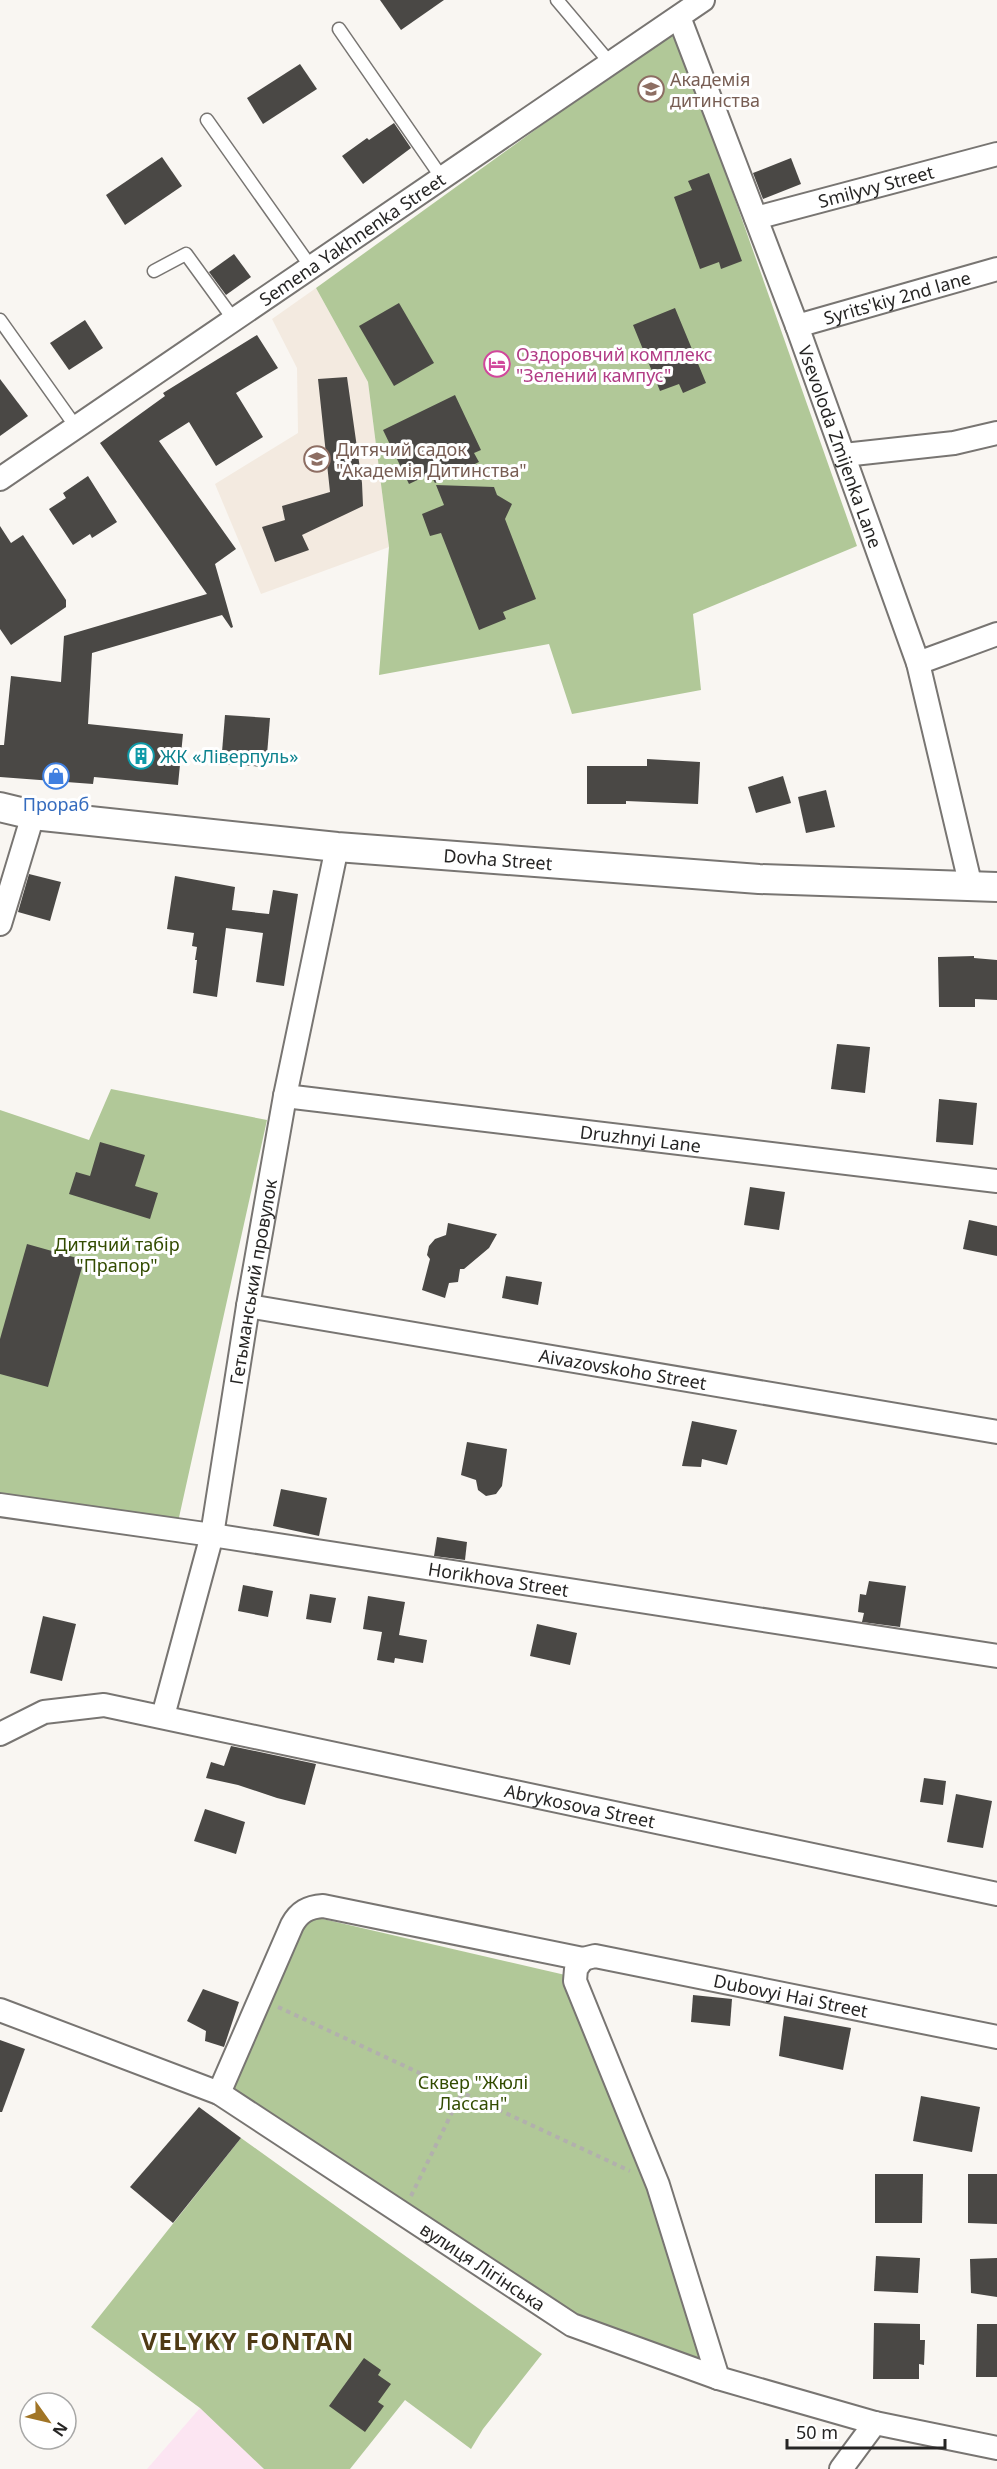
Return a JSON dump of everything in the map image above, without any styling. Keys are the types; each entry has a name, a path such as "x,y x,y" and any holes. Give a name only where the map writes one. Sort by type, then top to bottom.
{"street":[{"name":"Semena Yakhnenka Street","path":"0,479 703,0"},
{"name":"Vsevoloda Zmijenka Lane","path":"679,17 797,326 918,663 984,887"},
{"name":"Smilyvy Street","path":"756,218 997,154"},
{"name":"Syrits'kiy 2nd lane","path":"797,326 997,269"},
{"path":"844,455 954,442 997,433"},
{"path":"918,663 997,634"},
{"name":"Dovha Street","path":"0,807 33,815 337,847 759,879 984,887"},
{"path":"0,924 33,815"},
{"name":"Гетьманський провулок","path":"163,1716 212,1535 248,1306 285,1096 337,847"},
{"name":"Druzhnyi Lane","path":"285,1096 997,1181"},
{"name":"Aivazovskoho Street","path":"248,1306 997,1432"},
{"name":"Horikhova Street","path":"0,1505 212,1535 997,1656"},
{"name":"Abrykosova Street","path":"0,1734 44,1712 104,1704 997,1894"},
{"name":"Dubovyi Hai Street","path":"219,2093 292,1925 297,1917 313,1906 323,1906 583,1959 595,1956 997,2037"},
{"path":"583,1959 576,1969 576,1981 658,2185 718,2378"},
{"name":"вулиця Лігінська","path":"0,2010 219,2093 572,2325 718,2378 875,2423 997,2448"},
{"path":"841,2469 875,2423"}],"lane":[{"path":"557,0 611,64"},
{"path":"339,29 442,178"},
{"path":"207,120 311,267"},
{"path":"154,271 186,254 234,320"},
{"path":"0,320 76,427"}],"path":[{"path":"274,2005 658,2185"},
{"path":"403,2214 462,2092"}],"shaded area":[{"name":"Дитячий садок \"Академія Дитинства\"","path":"316,288 368,382 389,547 261,594 215,484 298,433 297,368 272,319"},
{"path":"200,2408 264,2469 147,2469"}],"green space":[{"path":"675,29 857,546 693,614 701,690 572,714 549,644 379,675 389,547 368,382 316,288"},
{"name":"Дитячий табір \"Прапор\"","path":"111,1089 267,1120 178,1522 0,1497 0,1110 89,1140"},
{"name":"Сквер \"Жюлі Лассан\"","path":"297,1913 574,1977 719,2374 574,2320 230,2093"},
{"path":"241,2138 542,2354 483,2429 471,2449 405,2400 350,2469 264,2469 200,2408 91,2327"}],"building":[{"path":"380,0 444,0 401,30"},
{"path":"300,64 317,89 263,124 247,98"},
{"path":"394,123 411,148 363,184 342,156 367,138 369,140"},
{"path":"162,157 182,186 125,225 106,195"},
{"path":"791,158 801,184 763,199 753,173"},
{"path":"709,173 742,261 721,269 719,262 700,269 674,197 692,190 688,181"},
{"path":"234,254 251,277 226,295 209,272"},
{"path":"399,303 434,363 394,386 359,326"},
{"path":"675,308 706,383 683,393 679,384 660,391 633,325"},
{"path":"85,320 103,348 69,370 50,343"},
{"path":"257,335 278,368 236,393 263,437 216,466 189,422 159,441 236,549 215,564 233,627 231,628 222,615 92,653 88,724 183,734 178,785 94,777 93,784 0,777 0,745 4,745 11,676 61,682 64,636 207,594 100,443 165,396 163,393"},
{"path":"347,377 362,483 363,506 302,535 309,550 275,562 262,527 285,520 282,506 330,492 318,379"},
{"path":"0,379 28,416 0,436"},
{"path":"455,395 481,450 474,453 479,462 435,483 430,474 409,484 383,430"},
{"path":"88,476 117,522 92,538 90,534 73,545 49,509 66,498 63,493"},
{"path":"436,485 494,487 497,495 512,504 505,519 536,599 503,612 506,619 479,630 441,533 430,536 422,514 444,505"},
{"path":"0,526 11,543 23,535 66,600 66,607 11,645 0,629"},
{"path":"225,715 270,718 266,767 221,764"},
{"path":"647,759 700,762 698,804 626,801 626,804 587,804 587,766 647,766"},
{"path":"783,776 791,803 756,813 748,787"},
{"path":"826,790 835,827 806,833 798,797"},
{"path":"29,874 61,882 50,921 18,912"},
{"path":"175,876 235,887 232,910 269,914 273,890 298,894 284,986 256,982 263,933 226,928 217,997 193,993 197,960 195,960 197,947 192,946 194,933 167,929"},
{"path":"974,956 974,958 997,960 997,1000 975,999 975,1007 939,1007 938,957"},
{"path":"837,1044 870,1047 865,1093 831,1089"},
{"path":"939,1099 977,1103 973,1145 936,1142"},
{"path":"100,1142 145,1155 135,1186 158,1193 150,1219 69,1194 76,1172 90,1176"},
{"path":"750,1187 785,1192 779,1230 744,1225"},
{"path":"969,1220 997,1226 997,1256 963,1249"},
{"path":"448,1223 497,1234 489,1248 464,1269 460,1269 458,1282 449,1283 445,1298 422,1290 430,1259 427,1255 429,1246 435,1239 446,1235"},
{"path":"27,1244 84,1260 48,1387 0,1374 0,1339"},
{"path":"506,1276 542,1282 538,1305 502,1298"},
{"path":"692,1421 737,1430 727,1465 702,1459 701,1467 682,1466"},
{"path":"467,1442 507,1449 502,1486 496,1494 486,1496 478,1490 476,1480 461,1475"},
{"path":"281,1489 327,1498 319,1536 273,1526"},
{"path":"437,1537 467,1542 465,1560 434,1556"},
{"path":"869,1581 906,1586 900,1627 862,1622 864,1613 858,1612 860,1594 866,1595"},
{"path":"243,1585 273,1591 268,1617 238,1611"},
{"path":"310,1594 336,1598 331,1623 306,1619"},
{"path":"368,1596 405,1602 399,1635 427,1640 423,1663 395,1658 394,1663 377,1660 382,1632 363,1629"},
{"path":"43,1616 76,1624 62,1681 30,1673"},
{"path":"537,1624 577,1633 570,1665 530,1656"},
{"path":"231,1746 316,1764 305,1805 206,1778 211,1762 224,1766"},
{"path":"924,1778 946,1781 943,1805 920,1802"},
{"path":"956,1794 992,1801 983,1848 947,1842"},
{"path":"205,1809 245,1822 236,1854 194,1841"},
{"path":"203,1989 239,2002 224,2047 205,2041 206,2031 187,2021"},
{"path":"693,1995 732,1999 730,2026 691,2022"},
{"path":"784,2016 851,2028 843,2070 779,2056"},
{"path":"0,2040 25,2049 2,2112 0,2112"},
{"path":"921,2096 980,2107 972,2152 913,2141"},
{"path":"199,2107 241,2138 173,2223 130,2187"},
{"path":"875,2174 923,2174 922,2223 875,2223"},
{"path":"968,2174 997,2174 997,2224 968,2223"},
{"path":"876,2256 920,2258 918,2293 874,2291"},
{"path":"997,2258 997,2297 971,2293 970,2259"},
{"path":"874,2323 920,2324 920,2340 925,2340 924,2365 919,2364 919,2379 873,2379"},
{"path":"977,2324 997,2324 997,2377 976,2377"},
{"path":"364,2358 381,2370 378,2375 391,2384 378,2402 384,2406 365,2432 329,2406"}],"place":[{"name":"Академія дитинства","path":"651,89"},
{"name":"Оздоровчий комплекс \"Зелений кампус\"","path":"497,364"},
{"name":"Дитячий садок \"Академія Дитинства\"","path":"317,459"},
{"name":"ЖК «Ліверпуль»","path":"141,756"},
{"name":"Прораб","path":"56,776"}],"district":[{"name":"VELYKY FONTAN","path":"248,2340"}]}
